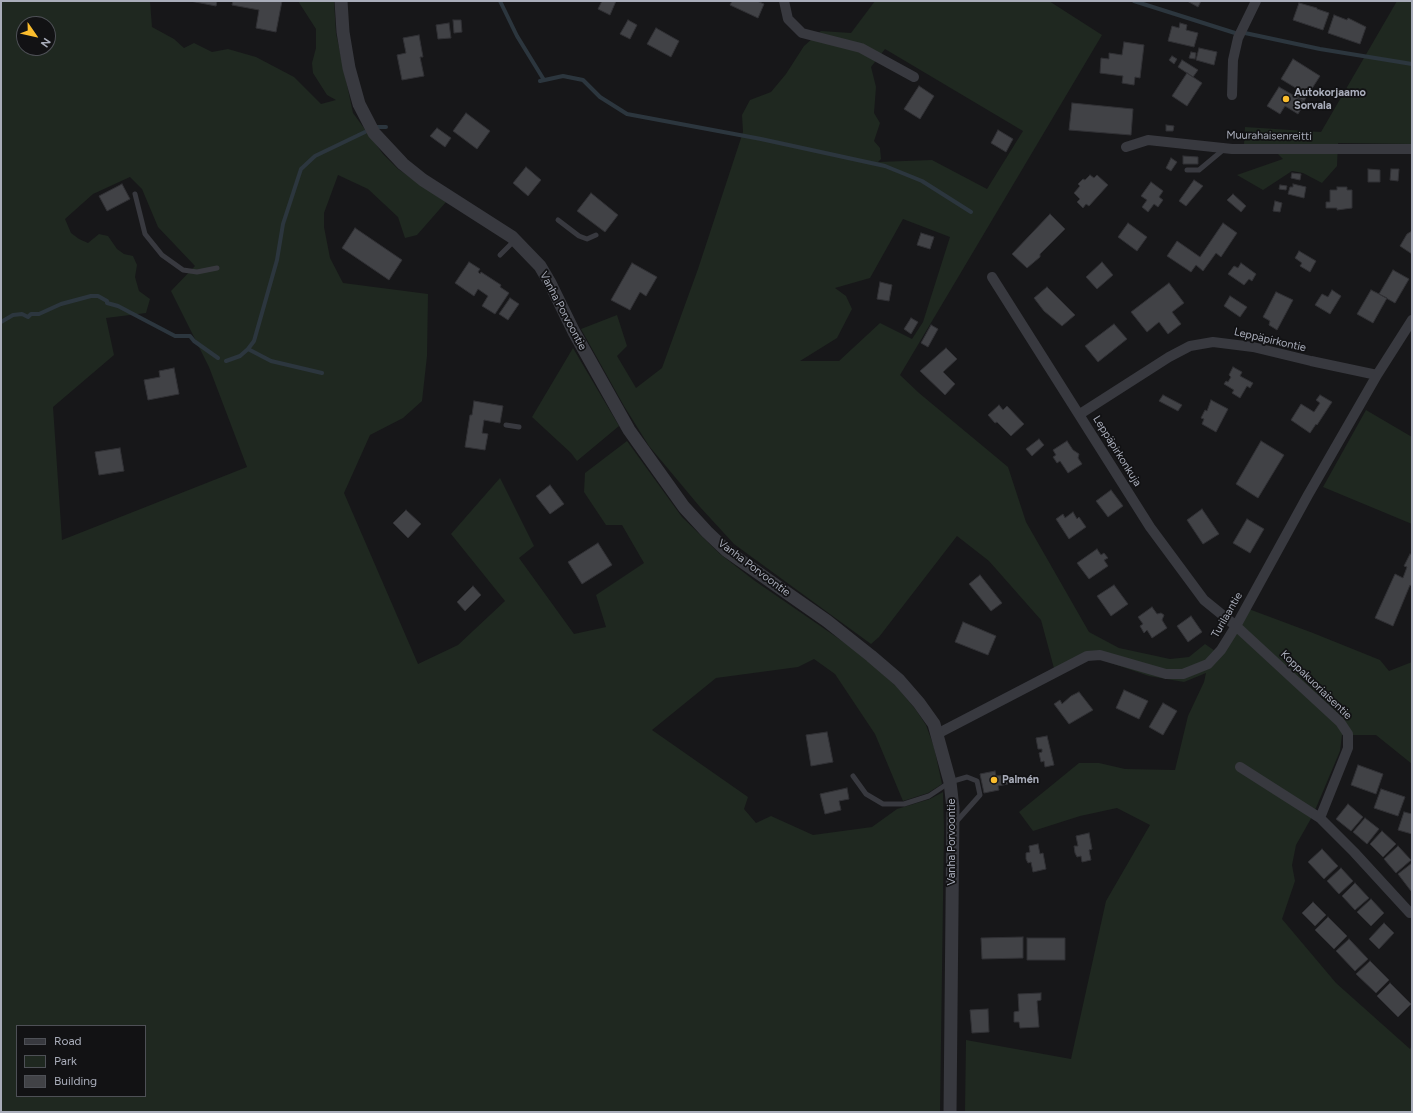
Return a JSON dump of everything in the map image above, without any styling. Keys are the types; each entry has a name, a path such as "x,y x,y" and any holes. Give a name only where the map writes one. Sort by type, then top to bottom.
{"street":[{"name":"Vanha Porvoontie","path":"341,1 343,32 349,68 359,104 374,134 403,164 423,180 515,240 540,266 574,332 629,430 684,507 727,551 827,621 899,680 920,703 934,724 950,782 953,826 950,1112"},
{"path":"784,1 788,18 802,33 861,48 914,77"},
{"path":"1232,95 1232,78 1237,44 1256,1"},
{"name":"Muurahaisenreitti","path":"1126,147 1148,140 1226,148 1412,149"},
{"name":"Leppäpirkonkuja","path":"992,277 1150,527 1204,600 1236,626"},
{"name":"Turilaantie","path":"937,734 1086,656 1100,655 1166,674 1183,674 1208,664 1221,650 1236,626 1377,375 1412,320"},
{"name":"Leppäpirkontie","path":"1080,414 1169,357 1190,346 1213,342 1247,346 1311,362 1377,375"},
{"name":"Koppakuoriaisentie","path":"1236,626 1340,722 1348,734 1348,748 1320,818"},
{"path":"1240,767 1320,818 1410,912"}],"lane":[{"path":"1187,170 1199,170 1226,148"},
{"path":"135,194 145,234 162,255 183,270 197,272 216,268"},
{"path":"558,220 579,236 587,239 596,235"},
{"path":"500,255 515,240"},
{"path":"506,425 518,427"},
{"path":"853,776 866,794 883,804 904,804 929,796 950,782 967,777 977,781 980,795 953,826"}],"green space":[{"path":"1,1 150,1 152,27 174,39 184,48 194,43 212,52 228,49 256,57 294,77 321,104 336,100 327,95 313,73 312,63 316,48 316,29 298,1 334,1 336,33 353,113 383,154 398,169 446,202 417,235 405,238 398,217 368,189 338,175 324,213 324,227 330,258 343,283 428,294 427,356 422,401 403,418 370,435 344,493 418,664 458,645 505,601 451,534 500,478 534,546 519,558 574,634 606,627 596,595 644,563 622,525 606,525 584,492 585,473 627,441 682,517 720,554 755,581 861,654 897,687 926,725 934,747 942,784 928,793 903,801 875,734 835,674 814,659 798,667 716,678 652,730 748,797 744,809 756,823 771,816 813,835 872,827 897,809 930,799 943,792 944,830 940,1112 1,1112","holes":["130,177 142,189 158,227 195,266 171,291 209,367 247,467 62,540 53,407 114,355 106,318 146,313 150,299 139,291 135,277 137,265 133,256 124,254 117,249 108,236 99,234 88,243 79,239 71,233 65,219 93,194"]},
{"path":"875,1 1049,1 1102,35 900,375 919,393 1008,467 1026,522 1089,632 1119,648 1170,659 1189,657 1205,644 1218,653 1246,608 1380,660 1389,671 1412,662 1412,764 1376,735 1342,735 1340,751 1313,815 1296,845 1292,865 1295,881 1282,919 1336,983 1410,1049 1412,1045 1412,1112 965,1112 966,1040 1071,1059 1106,901 1150,825 1117,808 1080,816 1033,831 1019,812 1079,763 1099,763 1125,769 1175,770 1188,716 1204,682 1206,673 1184,682 1149,676 1108,662 1100,655 1055,672 1041,620 989,561 957,536 879,637 871,644 734,544 700,507 649,446 624,406 581,329 617,315 627,346 617,356 636,388 662,368 698,269 743,132 742,115 750,100 771,92 786,74 804,46 821,31 851,33","holes":["885,49 1023,131 987,189 932,160 878,162 881,159 880,148 874,141 880,123 874,113 876,87 871,67","903,219 950,237 923,322 912,339 880,323 839,361 800,361 837,338 852,309 846,296 835,288 870,278"]},
{"path":"1397,1 1412,1 1412,144 1338,143 1337,166 1322,183 1303,173 1292,171 1263,190 1237,175 1283,159 1270,146 1244,145 1245,127 1321,132"},
{"path":"573,348 619,426 577,461 571,453 532,417"},
{"path":"1366,410 1412,437 1412,524 1323,487"}],"building":[{"path":"190,1 217,1 216,6"},
{"path":"233,1 282,1 276,32 256,28 259,10 232,5"},
{"path":"602,1 616,1 610,15 598,9"},
{"path":"732,1 757,1 764,4 758,18 730,5"},
{"path":"1187,1 1201,1 1198,7"},
{"path":"1299,3 1329,13 1323,30 1293,20"},
{"path":"1334,15 1347,20 1348,18 1366,27 1360,44 1328,33"},
{"path":"453,20 461,20 462,32 454,33"},
{"path":"628,20 637,25 630,39 620,34"},
{"path":"449,23 451,38 438,39 436,25"},
{"path":"1180,23 1187,25 1186,30 1198,33 1194,47 1168,41 1172,26 1179,28"},
{"path":"656,28 679,41 671,57 647,44"},
{"path":"419,35 423,57 420,57 424,76 402,80 397,55 406,53 403,38"},
{"path":"1124,42 1144,45 1140,78 1135,77 1134,85 1122,83 1123,76 1100,73 1101,58 1109,59 1109,53 1122,55"},
{"path":"1199,48 1217,52 1214,65 1196,60"},
{"path":"1191,52 1196,53 1195,59 1189,58"},
{"path":"1172,56 1177,59 1174,64 1169,60"},
{"path":"1293,59 1320,76 1304,101 1295,96 1299,90 1281,79"},
{"path":"1182,60 1198,70 1193,77 1178,67"},
{"path":"1187,73 1202,83 1187,106 1172,96"},
{"path":"919,86 934,96 920,119 904,109"},
{"name":"Autokorjaamo Sorvala","path":"1279,87 1305,102 1298,114 1285,106 1280,114 1267,106"},
{"path":"1072,103 1133,109 1131,135 1069,130"},
{"path":"466,113 490,131 477,149 453,131"},
{"path":"1166,125 1174,126 1173,131 1166,131"},
{"path":"437,128 451,138 445,147 430,136"},
{"path":"998,130 1013,139 1006,152 991,143"},
{"path":"1183,156 1198,157 1198,164 1183,164"},
{"path":"1171,158 1177,162 1171,171 1166,168"},
{"path":"526,167 541,180 528,196 513,183"},
{"path":"1368,169 1380,170 1380,182 1368,182"},
{"path":"1391,169 1399,169 1398,181 1390,180"},
{"path":"1292,173 1301,174 1300,180 1291,178"},
{"path":"1090,175 1094,178 1097,175 1108,185 1089,206 1086,204 1083,208 1077,202 1080,199 1074,193 1080,186 1078,184"},
{"path":"1194,180 1203,186 1186,206 1179,201"},
{"path":"1151,182 1163,191 1159,197 1163,200 1158,207 1154,204 1148,212 1142,207 1147,200 1141,196"},
{"path":"122,184 130,199 107,211 99,196"},
{"path":"1293,184 1306,187 1304,198 1288,194 1290,187 1293,187"},
{"path":"1280,185 1287,186 1286,190 1279,189"},
{"path":"1337,187 1347,187 1347,190 1352,190 1352,208 1337,210 1337,208 1326,208 1326,202 1330,202 1330,190 1337,190"},
{"path":"591,193 618,215 605,232 577,211"},
{"path":"1233,194 1246,206 1241,212 1227,200"},
{"path":"1275,201 1282,203 1280,212 1273,211"},
{"path":"1050,214 1065,229 1040,254 1040,257 1027,268 1012,254"},
{"path":"1128,223 1147,237 1137,251 1118,237"},
{"path":"1223,223 1237,233 1221,257 1216,253 1203,271 1196,265 1191,272 1167,256 1177,241 1200,257"},
{"path":"355,228 402,260 389,280 342,248"},
{"path":"1412,231 1412,254 1400,246 1407,234"},
{"path":"921,233 934,237 930,249 917,245"},
{"path":"1299,251 1316,261 1310,272 1300,266 1302,263 1295,258"},
{"path":"469,262 480,269 478,272 480,274 481,272 501,285 500,287 509,293 495,314 482,306 488,296 478,289 474,296 455,283"},
{"path":"1102,262 1113,275 1097,289 1086,277"},
{"path":"632,263 657,277 646,296 640,292 630,310 611,300"},
{"path":"1241,263 1256,274 1252,281 1249,279 1244,285 1228,274 1234,266 1238,268"},
{"path":"1393,270 1409,279 1395,303 1379,294"},
{"path":"880,282 892,285 889,301 877,299"},
{"path":"1169,283 1184,303 1172,312 1181,324 1168,334 1159,322 1147,332 1131,312"},
{"path":"1047,287 1075,315 1062,326 1044,311 1034,298"},
{"path":"1332,290 1341,296 1330,314 1315,305 1322,294 1328,297"},
{"path":"1371,290 1387,298 1373,323 1357,314"},
{"path":"1276,292 1293,300 1277,330 1269,325 1270,321 1263,317"},
{"path":"1230,296 1247,307 1240,317 1224,306"},
{"path":"510,298 519,304 508,320 499,314"},
{"path":"911,318 918,322 911,334 904,329"},
{"path":"1114,324 1127,339 1098,362 1085,346"},
{"path":"931,325 938,329 928,347 921,343"},
{"path":"946,348 957,359 943,372 955,384 945,395 920,371"},
{"path":"1233,367 1242,372 1240,376 1253,383 1250,388 1247,386 1240,398 1232,393 1234,390 1224,384 1226,381 1228,382 1231,377 1229,375"},
{"path":"174,368 179,394 148,400 144,380 160,377 159,371"},
{"path":"1163,395 1182,405 1178,411 1159,401"},
{"path":"1320,395 1332,402 1310,433 1291,420 1301,404 1314,412 1320,403 1316,400"},
{"path":"1211,400 1228,409 1216,432 1202,424 1204,419 1201,418 1205,410 1207,411"},
{"path":"474,401 503,406 500,423 484,420 482,433 488,434 485,450 465,447 470,415 472,415"},
{"path":"999,405 1003,410 1007,406 1024,424 1011,436 988,415"},
{"path":"1039,439 1044,445 1032,456 1026,449"},
{"path":"1067,441 1073,450 1079,454 1078,458 1082,464 1068,473 1060,461 1057,463 1053,457 1056,455 1053,450"},
{"path":"1261,441 1284,455 1258,498 1236,484"},
{"path":"120,448 124,471 99,475 95,452"},
{"path":"550,485 564,504 550,514 536,496"},
{"path":"1111,490 1123,506 1108,517 1096,501"},
{"path":"1202,509 1219,534 1203,544 1187,520"},
{"path":"406,510 421,524 408,538 393,523"},
{"path":"1073,512 1077,519 1079,517 1086,527 1069,539 1056,519 1063,514 1065,518"},
{"path":"1247,519 1264,529 1250,553 1233,543"},
{"path":"598,543 612,565 582,584 568,562"},
{"path":"1097,549 1101,555 1104,553 1108,558 1104,560 1108,566 1089,579 1077,563"},
{"path":"1410,554 1412,555 1412,586 1410,585 1393,626 1375,618 1395,574 1403,578 1407,567 1404,566"},
{"path":"980,575 1002,603 991,611 969,584"},
{"path":"1114,585 1128,604 1111,616 1097,596"},
{"path":"473,586 481,595 465,611 457,602"},
{"path":"1152,607 1157,614 1161,613 1164,615 1162,620 1167,628 1152,638 1147,630 1144,633 1140,626 1143,624 1138,617"},
{"path":"1191,616 1202,632 1188,642 1177,626"},
{"path":"963,622 996,636 988,655 955,642"},
{"path":"1124,690 1148,701 1139,719 1116,708"},
{"path":"1079,692 1093,710 1069,724 1054,704 1060,700 1062,704 1071,696"},
{"path":"1163,703 1177,711 1163,735 1149,727"},
{"path":"827,732 833,762 811,766 806,735"},
{"path":"1047,736 1054,765 1045,767 1044,761 1041,762 1039,753 1042,752 1042,749 1038,749 1036,738"},
{"path":"1358,765 1383,774 1376,794 1351,785"},
{"name":"Palmén","path":"995,771 996,776 1006,775 1008,784 998,786 999,790 984,793 980,774"},
{"path":"847,788 849,799 839,801 841,810 825,814 820,794"},
{"path":"1381,789 1405,797 1398,816 1374,808"},
{"path":"1348,804 1363,817 1351,831 1336,819"},
{"path":"1404,812 1412,814 1412,834 1398,830"},
{"path":"1365,818 1379,829 1367,844 1353,832"},
{"path":"1382,831 1396,844 1383,857 1370,844"},
{"path":"1089,833 1092,849 1089,850 1091,860 1082,862 1081,856 1077,857 1075,853 1074,846 1078,846 1076,836"},
{"path":"1038,844 1040,854 1043,853 1046,869 1033,872 1031,862 1028,863 1026,859 1026,853 1030,852 1029,846"},
{"path":"1398,846 1411,860 1396,873 1384,859"},
{"path":"1322,849 1338,866 1324,879 1308,862"},
{"path":"1412,863 1412,890 1411,891 1398,874"},
{"path":"1341,868 1353,881 1339,894 1327,881"},
{"path":"1355,883 1369,898 1355,910 1342,896"},
{"path":"1371,899 1384,913 1371,926 1357,912"},
{"path":"1313,902 1326,915 1315,926 1302,913"},
{"path":"1328,917 1347,936 1334,949 1315,930"},
{"path":"1384,923 1394,933 1379,949 1369,939"},
{"path":"1023,937 1023,958 982,959 981,938"},
{"path":"1027,938 1065,938 1065,960 1027,960"},
{"path":"1349,939 1368,959 1355,971 1336,951"},
{"path":"1370,961 1389,980 1376,993 1356,974"},
{"path":"1390,983 1411,1004 1398,1017 1377,996"},
{"path":"1041,993 1041,1000 1037,1001 1039,1027 1020,1028 1019,1022 1014,1022 1014,1012 1019,1011 1018,994"},
{"path":"988,1009 989,1032 972,1033 970,1010"}],"waterway":[{"path":"500,1 517,36 544,80"},
{"path":"1134,1 1235,33"},
{"path":"1245,33 1320,49 1412,64"},
{"path":"540,81 563,76 583,80 600,97 627,114 761,139 885,166 922,181 971,212"},
{"path":"377,127 386,127"},
{"path":"226,361 240,356 254,341 277,260 283,224 301,169 315,156 365,132"},
{"path":"1,322 13,315 22,314 28,317 31,314 39,314 61,304 91,296 98,296 107,301 107,303 118,306 175,336 190,336 194,341 218,358"},
{"path":"248,349 271,361 322,373"}],"place":[{"name":"Autokorjaamo Sorvala","path":"1286,99"},
{"name":"Palmén","path":"994,780"}]}
